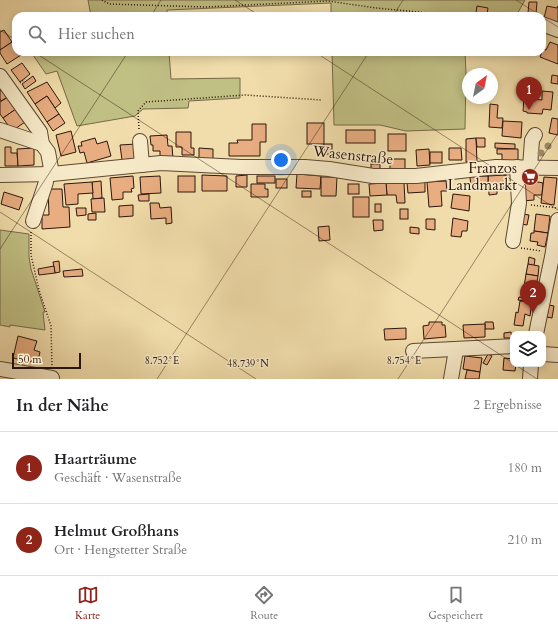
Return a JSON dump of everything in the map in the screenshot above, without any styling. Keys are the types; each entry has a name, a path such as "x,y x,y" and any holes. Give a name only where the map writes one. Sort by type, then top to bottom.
{"street":[{"path":"546,26 558,30"},
{"path":"0,76 40,132 42,144 48,152 48,174 32,221"},
{"path":"0,130 42,144"},
{"path":"514,242 524,167 532,140 535,135"},
{"path":"140,141 142,165"},
{"name":"Wasenstraße","path":"0,175 48,174 161,164 329,168 373,176 416,176 496,167 558,168"},
{"path":"537,331 558,220"},
{"path":"413,351 510,346"},
{"path":"451,379 456,350"},
{"path":"546,354 558,355"},
{"path":"530,379 532,367"},
{"path":"0,369 52,378"}],"path":[{"path":"102,0 109,4 206,7 328,2 418,12"},
{"path":"140,141 138,111 146,102 245,95 322,100"},
{"path":"519,203 558,208"},
{"path":"32,221 30,233 31,255 39,290 51,326 52,378"},
{"path":"514,242 516,248 545,252 548,256 552,257"}],"shaded area":[{"path":"88,0 525,0 518,12 331,12 331,3 167,10 167,12 90,12"},
{"path":"34,56 169,56 171,79 240,78 240,98 189,101 188,108 143,109 135,116 77,126 57,71 46,74"},
{"path":"332,56 465,56 466,68 462,68 462,104 465,104 465,129 406,131 380,125 334,125"},
{"path":"0,230 29,234 29,257 31,269 45,312 43,312 45,330 0,325"}],"building":[{"path":"529,2 537,2 536,12 528,12"},
{"path":"477,6 488,8 487,12 476,12"},
{"path":"547,6 557,8 558,6 558,22 546,19"},
{"path":"4,30 12,42 0,50 0,32"},
{"path":"12,42 12,56 19,56 7,64 0,53 0,50"},
{"path":"550,42 558,45 558,64 540,57 546,56 546,50"},
{"path":"22,63 30,74 20,82 11,70"},
{"path":"552,75 558,76 558,84 551,83"},
{"path":"33,76 36,81 25,89 22,84"},
{"path":"47,82 61,103 55,108 47,96 35,104 27,92"},
{"path":"4,88 9,96 1,101 0,91"},
{"path":"542,91 553,92 551,110 543,109 542,114 527,113 523,111 524,98 542,100"},
{"path":"47,96 59,114 47,122 35,104"},
{"path":"8,97 16,109 3,118 0,114 0,102"},
{"path":"490,104 498,105 497,118 503,118 502,128 489,127"},
{"path":"16,109 25,122 12,131 3,118"},
{"path":"59,114 65,123 53,131 47,122"},
{"path":"552,118 558,119 558,135 549,133"},
{"path":"503,121 522,122 521,138 502,136"},
{"path":"307,123 324,123 324,144 307,144"},
{"path":"252,124 266,124 266,142 260,142 260,156 229,156 229,143 238,143 237,140 252,140"},
{"path":"346,130 375,130 375,143 346,143"},
{"path":"71,131 76,152 61,156 56,135"},
{"path":"176,132 191,132 191,148 194,148 194,155 182,155 182,147 176,147"},
{"path":"388,134 406,134 406,151 388,151"},
{"path":"167,135 168,146 172,146 173,159 160,159 160,151 153,151 150,136"},
{"path":"95,138 97,144 107,141 111,156 87,163 84,152 80,153 78,146 82,146 81,142"},
{"path":"476,138 477,161 466,162 466,139"},
{"path":"476,138 485,138 485,147 477,147"},
{"path":"495,143 515,144 515,149 495,148"},
{"path":"136,144 137,158 122,160 120,145"},
{"path":"324,144 332,144 332,154 324,154"},
{"path":"5,147 11,147 11,153 17,153 18,166 5,166"},
{"path":"34,148 34,165 18,166 17,149"},
{"path":"199,148 213,149 213,162 199,162"},
{"path":"449,148 461,148 462,160 449,160"},
{"path":"429,149 430,165 417,166 416,150"},
{"path":"497,149 518,149 518,161 502,160 502,154 497,154"},
{"path":"430,152 442,152 442,163 430,163"},
{"path":"390,159 405,159 405,169 390,169"},
{"path":"371,164 380,164 380,174 371,174"},
{"path":"297,174 321,176 320,189 296,188"},
{"path":"520,174 532,174 533,181 543,183 542,195 534,195 534,200 522,201"},
{"path":"202,175 227,176 227,191 202,191"},
{"path":"247,175 247,187 236,187 236,176"},
{"path":"506,175 507,188 497,189 497,194 489,195 488,176"},
{"path":"133,176 134,188 131,189 132,192 123,192 123,199 112,200 110,178"},
{"path":"160,176 161,193 141,194 140,177"},
{"path":"178,176 195,176 195,192 178,192"},
{"path":"257,176 275,176 275,183 257,183"},
{"path":"488,176 488,188 471,189 470,177"},
{"path":"321,177 337,177 336,196 321,196"},
{"path":"544,177 557,178 554,205 541,203"},
{"path":"276,179 287,179 287,188 276,188"},
{"path":"101,181 102,198 93,199 92,182"},
{"path":"446,181 447,191 441,191 442,206 429,207 427,182"},
{"path":"92,182 93,193 78,194 78,204 66,205 64,184"},
{"path":"404,182 405,203 397,203 396,195 387,195 386,183"},
{"path":"425,182 425,192 408,193 407,183"},
{"path":"386,183 387,195 370,196 369,184"},
{"path":"251,184 265,184 265,189 268,189 268,197 251,197"},
{"path":"348,184 359,184 359,194 348,194"},
{"path":"48,189 62,189 63,207 69,207 70,227 42,229 42,215 49,215"},
{"path":"302,191 311,191 311,197 302,197"},
{"path":"4,192 23,198 19,210 1,204"},
{"path":"149,194 149,201 139,201 138,195"},
{"path":"453,194 470,196 469,211 451,208"},
{"path":"353,197 369,197 369,217 353,217"},
{"path":"104,198 105,212 92,212 91,199"},
{"path":"150,203 159,203 160,208 171,207 172,223 166,224 166,218 151,219"},
{"path":"375,204 381,204 381,212 375,212"},
{"path":"133,205 133,216 119,217 119,206"},
{"path":"76,208 86,208 86,215 77,216"},
{"path":"400,209 408,209 408,219 400,219"},
{"path":"96,213 96,220 88,220 88,214"},
{"path":"523,214 529,215 527,225 521,224"},
{"path":"536,214 550,216 548,233 534,231"},
{"path":"453,218 468,221 467,231 462,231 461,237 451,236"},
{"path":"426,219 435,219 435,230 426,229"},
{"path":"373,220 383,220 383,230 374,231"},
{"path":"329,226 330,240 319,241 318,227"},
{"path":"410,227 419,228 419,234 410,233"},
{"path":"534,231 548,233 545,247 537,245 538,242 530,241 531,233 534,233"},
{"path":"529,257 535,259 534,266 528,264"},
{"path":"59,261 60,272 55,273 53,262"},
{"path":"528,264 539,266 538,276 526,274"},
{"path":"54,266 55,273 39,275 38,269"},
{"path":"82,269 83,276 64,277 63,271"},
{"path":"526,274 538,276 536,288 524,287"},
{"path":"519,297 533,299 532,302 518,300"},
{"path":"520,301 532,302 530,316 525,314 523,326 514,325 516,312 518,313"},
{"path":"549,305 554,306 552,318 547,317"},
{"path":"429,322 442,322 442,325 445,325 446,337 424,339 423,326 429,325"},
{"path":"485,322 493,322 494,329 485,329"},
{"path":"485,324 485,337 464,338 463,325"},
{"path":"406,328 406,339 385,340 384,329"},
{"path":"510,332 510,338 504,338 504,333"},
{"path":"18,336 37,341 34,350 40,352 38,361 32,360 32,362 13,358"},
{"path":"488,354 492,356 487,365 483,363"},
{"path":"465,356 482,358 480,372 463,369"},
{"path":"504,358 510,359 510,367 516,367 515,371 503,370"},
{"path":"467,370 480,372 479,379 465,379"}],"place":[{"name":"Haarträume","path":"529,110"},
{"name":"Franzos Landmarkt","path":"530,177"},
{"name":"Helmut Großhans","path":"533,313"}]}
